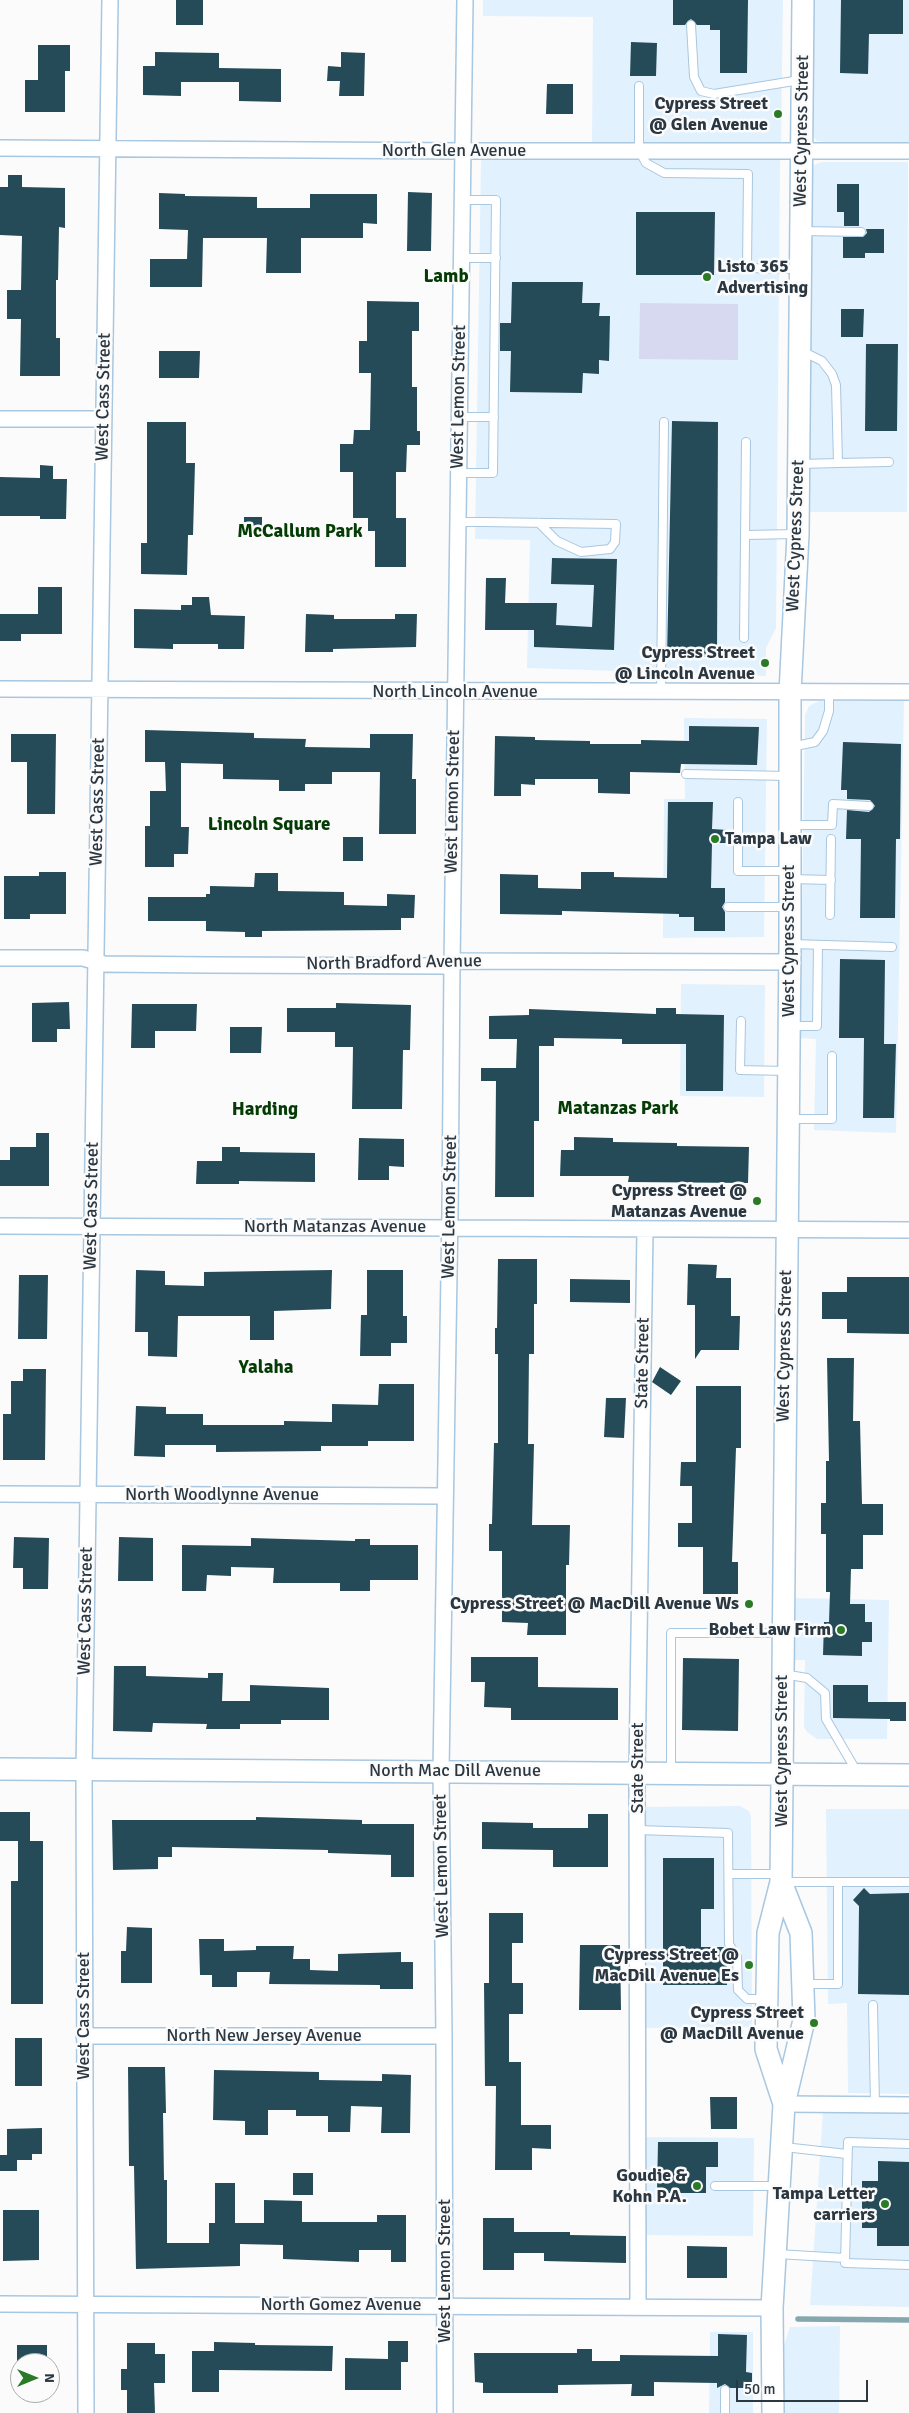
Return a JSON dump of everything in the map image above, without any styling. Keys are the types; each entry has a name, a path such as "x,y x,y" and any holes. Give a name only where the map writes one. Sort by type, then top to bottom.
{"street":[{"name":"West Cass Street","path":"86,2413 84,1770 93,1226 94,961 110,0"},
{"name":"West Lemon Street","path":"445,2413 441,1771 450,1228 457,522 465,0"},
{"name":"West Cypress Street","path":"784,2104 766,2049 768,1933 781,1878 790,953 790,693 798,534 803,0"},
{"name":"North Glen Avenue","path":"0,148 909,151"},
{"path":"0,419 104,419"},
{"name":"North Lincoln Avenue","path":"0,689 661,693 909,692"},
{"name":"North Bradford Avenue","path":"0,958 83,958 104,964 444,966 461,961 790,953"},
{"name":"North Matanzas Avenue","path":"0,1226 909,1230"},
{"name":"State Street","path":"638,2307 637,1772 645,1230"},
{"name":"North Woodlynne Avenue","path":"0,1494 445,1496"},
{"name":"North Mac Dill Avenue","path":"0,1769 909,1775"},
{"name":"West Cypress Street","path":"773,2413 772,2308 784,2104 804,2020 801,1933 781,1878"},
{"name":"North New Jersey Avenue","path":"84,2036 444,2036"},
{"path":"784,2104 909,2105"},
{"name":"North Gomez Avenue","path":"0,2304 772,2308"}],"lane":[{"path":"691,25 694,78 701,91 714,94 802,79"},
{"path":"639,86 639,150 646,163 664,172 748,174 747,268 800,269"},
{"path":"458,473 493,473 494,417 496,200 462,200"},
{"path":"800,231 861,232"},
{"path":"462,258 496,258"},
{"path":"800,350 822,361 832,374 836,385 838,463"},
{"path":"459,417 494,417"},
{"path":"661,693 664,422"},
{"path":"744,638 746,442"},
{"path":"798,464 889,462"},
{"path":"457,522 539,523 616,524 616,542 610,549 581,552 557,542 539,523"},
{"path":"745,535 798,534"},
{"path":"790,748 814,742 823,731 829,711 829,692"},
{"path":"686,774 790,776"},
{"path":"738,802 738,871 831,880"},
{"path":"790,825 832,825 833,804 869,806"},
{"path":"830,915 831,839"},
{"path":"728,907 790,907"},
{"path":"789,1026 817,1026 818,945"},
{"path":"790,953 818,945 892,947"},
{"path":"741,1021 740,1070 788,1071"},
{"path":"788,1119 832,1119 832,1056"},
{"path":"671,1772 671,1633 783,1633"},
{"path":"782,1674 807,1678 825,1693 826,1719 858,1774"},
{"path":"638,1830 728,1833 729,1944 737,1957 738,1990 747,1999 767,1999"},
{"path":"729,1874 838,1882 909,1882"},
{"path":"803,1984 838,1984 838,1882"},
{"path":"873,2005 875,2105"},
{"path":"909,2144 848,2142 845,2258 845,2263 909,2265"},
{"path":"782,2146 847,2154"},
{"path":"714,2186 780,2186"},
{"path":"776,2254 845,2258"},
{"path":"725,2413 726,2390"}],"shaded area":[{"path":"483,0 783,0 781,143 592,143 593,17 483,16"},
{"path":"813,0 909,0 909,144 830,143 817,141 813,136"},
{"path":"483,159 780,160 776,628 766,648 766,676 527,668 530,540 475,539 481,161"},
{"path":"822,162 908,162 907,512 807,512 811,175 814,165"},
{"path":"640,303 738,304 738,360 639,359"},
{"path":"819,701 904,701 896,1133 814,1130 816,1039 800,1038 805,715 809,706"},
{"path":"684,718 767,719 764,937 663,938 664,799 685,799"},
{"path":"681,984 765,985 764,1097 680,1096"},
{"path":"793,1598 889,1600 887,1739 817,1739 807,1732 804,1727 805,1660 795,1660"},
{"path":"740,1806 749,1811 751,1816 752,2027 640,2028 641,1807"},
{"path":"826,1809 909,1809 909,2094 848,2093 847,2003 828,2004"},
{"path":"823,2112 909,2113 909,2307 810,2305"},
{"name":"Goudie & Kohn P.A.","path":"641,2137 754,2138 753,2236 641,2235"},
{"path":"840,2326 839,2413 785,2413 784,2345 790,2327"},
{"path":"710,2332 753,2332 753,2413 709,2413"}],"building":[{"path":"176,0 203,0 203,25 176,25"},
{"path":"673,0 748,0 747,73 720,73 720,30 710,30 710,25 697,25 691,19 685,25 673,25"},
{"path":"841,0 903,0 903,34 869,34 868,74 840,73"},
{"path":"631,42 657,43 656,76 630,76"},
{"path":"38,45 70,45 70,71 65,71 65,112 25,112 25,80 38,80"},
{"path":"155,52 219,53 219,68 281,69 281,102 239,101 239,82 181,82 181,96 143,95 143,66 155,66"},
{"path":"341,52 365,53 364,96 339,96 340,81 327,81 328,66 341,67"},
{"path":"547,84 573,84 573,114 546,114"},
{"path":"8,175 22,175 22,187 65,188 65,228 59,227 58,280 56,280 56,338 60,338 60,376 20,376 21,319 7,319 7,290 21,290 22,236 0,235 0,187 8,187"},
{"path":"837,184 859,184 859,226 844,226 844,212 837,212"},
{"path":"408,192 432,193 431,251 407,251"},
{"path":"159,193 185,194 185,196 257,197 257,208 310,208 310,194 377,194 377,224 363,223 363,238 301,238 301,273 266,273 267,238 203,238 202,287 150,287 150,259 187,259 188,230 159,229"},
{"path":"636,212 715,212 714,275 636,275"},
{"path":"866,229 884,229 884,253 865,253 865,258 843,258 843,237 863,237 867,233"},
{"path":"512,282 583,282 582,303 600,303 599,316 610,316 609,361 599,360 599,374 583,373 582,393 510,392 511,351 500,351 500,323 511,323"},
{"path":"367,301 419,302 419,331 412,331 412,387 417,387 417,431 420,431 420,445 407,445 406,472 396,472 396,518 406,518 406,567 375,567 375,531 368,531 368,518 353,518 353,472 340,472 340,444 353,444 354,430 370,430 371,373 359,373 359,341 367,341"},
{"path":"841,309 864,309 863,337 841,337"},
{"path":"866,344 898,344 897,431 865,431"},
{"path":"159,351 200,351 199,378 159,378"},
{"path":"672,421 718,422 717,657 667,657"},
{"path":"147,422 186,422 186,463 195,463 193,535 188,535 187,575 141,574 141,543 147,543"},
{"path":"40,465 53,466 53,479 67,479 66,519 40,519 40,516 0,516 0,477 40,478"},
{"path":"244,517 262,517 262,536 244,536"},
{"path":"552,558 617,559 614,650 534,647 534,630 485,630 486,578 506,578 505,603 557,603 556,625 592,627 594,585 551,584"},
{"path":"38,587 62,587 62,634 21,634 21,641 0,641 0,614 38,614"},
{"path":"192,597 209,597 211,615 245,616 244,649 218,649 218,644 173,644 173,649 134,648 134,609 181,610 181,605 192,605"},
{"path":"306,614 334,615 334,619 395,619 395,614 417,614 416,647 333,649 333,652 305,652"},
{"path":"689,726 759,727 757,765 681,764 680,773 630,772 630,794 598,793 598,779 535,779 535,785 521,784 521,796 494,796 495,736 535,737 535,740 590,741 590,744 641,744 641,740 689,741"},
{"path":"145,730 254,733 254,738 306,739 305,747 370,748 370,734 413,734 412,779 416,779 416,834 379,834 380,772 332,772 332,784 305,784 305,791 279,791 279,780 223,779 223,764 181,763 181,827 189,827 188,854 174,854 174,867 145,867 145,826 150,826 150,791 166,791 165,762 145,762"},
{"path":"11,734 56,734 55,814 27,814 27,762 11,762"},
{"path":"843,742 901,744 900,839 896,839 895,918 860,918 861,839 846,839 847,810 869,812 875,806 870,800 847,799 847,790 841,790"},
{"path":"668,802 713,802 712,829 727,830 727,843 712,843 711,888 725,888 725,902 722,907 725,912 725,931 694,931 694,917 679,917 679,914 562,911 562,915 500,914 500,874 538,875 538,888 581,889 581,872 614,872 614,877 667,878"},
{"path":"343,837 363,837 363,861 343,861"},
{"path":"39,872 66,872 66,914 30,914 30,919 4,919 4,876 39,876"},
{"path":"255,873 278,873 278,891 344,892 344,905 387,906 387,894 415,895 414,918 401,918 401,930 262,931 262,937 245,937 245,932 206,931 206,921 148,921 148,897 206,897 206,894 210,894 210,886 254,887"},
{"path":"840,959 885,960 884,1044 896,1044 894,1118 863,1118 864,1038 839,1038"},
{"path":"69,1002 70,1029 57,1029 57,1042 32,1042 32,1003"},
{"path":"336,1003 411,1005 410,1050 403,1050 402,1109 352,1109 353,1047 335,1047 335,1032 287,1032 287,1008 336,1008"},
{"path":"132,1004 197,1004 196,1031 155,1031 155,1048 131,1048"},
{"path":"656,1008 676,1008 676,1014 724,1015 723,1091 686,1091 686,1044 622,1044 622,1039 554,1038 554,1046 539,1046 539,1121 534,1121 534,1197 495,1197 496,1081 481,1081 481,1068 516,1068 517,1039 489,1039 489,1016 529,1015 529,1009 656,1014"},
{"path":"230,1027 262,1027 261,1053 230,1053"},
{"path":"36,1133 49,1133 49,1186 0,1186 0,1160 10,1160 10,1147 36,1147"},
{"path":"574,1137 613,1138 613,1142 677,1143 677,1146 749,1147 748,1183 628,1182 629,1176 560,1176 561,1150 574,1150"},
{"path":"359,1138 404,1139 404,1167 389,1166 389,1180 358,1180"},
{"path":"222,1147 240,1147 240,1152 315,1153 315,1182 239,1181 239,1184 196,1184 197,1161 222,1161"},
{"path":"498,1259 537,1259 537,1304 534,1304 534,1354 529,1354 528,1444 534,1444 532,1525 570,1525 569,1565 566,1565 566,1635 527,1635 528,1623 502,1622 502,1551 489,1551 489,1524 492,1524 494,1443 498,1443 498,1354 495,1354 495,1328 497,1328"},
{"path":"688,1264 717,1265 716,1278 731,1278 731,1316 740,1316 739,1350 701,1350 695,1359 695,1305 687,1305"},
{"path":"136,1270 165,1271 165,1285 204,1286 204,1272 332,1270 331,1309 274,1311 274,1340 250,1340 250,1316 178,1316 177,1357 148,1356 148,1332 135,1332"},
{"path":"367,1270 403,1270 403,1316 407,1316 407,1343 391,1343 391,1356 360,1356 361,1315 367,1315"},
{"path":"19,1275 48,1275 47,1339 18,1339"},
{"path":"847,1277 909,1277 909,1334 847,1333 847,1319 822,1319 822,1292 847,1292"},
{"path":"570,1279 630,1280 630,1303 570,1302"},
{"path":"827,1358 854,1358 853,1421 860,1421 862,1504 883,1504 883,1535 863,1535 863,1569 851,1569 850,1604 865,1604 865,1622 872,1622 872,1642 862,1642 862,1656 823,1655 824,1622 829,1622 830,1592 826,1592 826,1534 821,1534 821,1503 826,1503 826,1461 829,1461"},
{"path":"660,1367 681,1381 671,1395 652,1382"},
{"path":"23,1369 46,1369 45,1460 3,1460 3,1414 11,1414 11,1381 23,1381"},
{"path":"379,1384 414,1384 414,1441 368,1441 368,1446 321,1446 321,1451 216,1452 216,1445 165,1445 165,1457 134,1456 136,1406 166,1407 166,1414 203,1414 203,1425 284,1425 284,1421 332,1422 332,1404 378,1405"},
{"path":"696,1386 741,1386 741,1448 736,1448 732,1562 738,1562 738,1594 703,1594 703,1547 678,1547 678,1523 692,1523 692,1486 680,1486 681,1462 696,1462"},
{"path":"606,1398 626,1398 624,1438 604,1437"},
{"path":"14,1537 49,1538 48,1589 23,1589 23,1568 13,1568"},
{"path":"119,1537 153,1538 153,1581 118,1581"},
{"path":"251,1538 355,1541 355,1539 370,1539 370,1545 418,1545 418,1580 370,1580 370,1591 340,1591 340,1583 273,1583 274,1568 231,1567 231,1576 207,1575 206,1591 182,1591 182,1545 251,1546"},
{"path":"471,1657 538,1657 538,1687 618,1688 618,1720 511,1720 511,1708 484,1707 485,1682 471,1682"},
{"path":"683,1658 739,1659 738,1731 682,1730"},
{"path":"114,1666 146,1666 146,1676 208,1678 208,1673 223,1673 222,1701 250,1701 250,1685 329,1688 329,1720 281,1720 281,1724 240,1724 240,1729 206,1729 207,1724 153,1723 152,1732 113,1731"},
{"path":"833,1685 868,1685 868,1702 906,1702 906,1721 833,1718"},
{"path":"0,1812 30,1812 30,1841 43,1841 43,2004 11,2004 11,1881 18,1881 18,1841 0,1841"},
{"path":"588,1814 608,1814 608,1867 553,1867 553,1850 482,1849 482,1822 533,1823 533,1828 588,1828"},
{"path":"256,1817 362,1820 362,1824 414,1824 414,1877 391,1877 391,1855 328,1853 328,1850 172,1847 172,1857 158,1857 158,1869 113,1870 112,1820 256,1820"},
{"path":"663,1858 714,1858 714,1909 701,1909 701,1947 724,1947 727,1951 727,1985 663,1985"},
{"path":"864,1888 870,1894 909,1893 909,1995 858,1994 859,1906 853,1900"},
{"path":"489,1913 523,1913 523,1943 512,1943 512,1983 523,1983 523,2014 509,2014 509,2062 521,2062 521,2125 551,2125 551,2149 532,2148 532,2170 495,2170 496,2086 485,2086 484,1983 489,1983"},
{"path":"127,1927 152,1928 152,1983 121,1983 121,1951 126,1951"},
{"path":"199,1939 224,1939 224,1951 256,1950 256,1946 294,1946 293,1959 310,1959 310,1970 338,1971 338,1954 401,1952 401,1962 413,1962 413,1989 380,1989 380,1985 269,1984 270,1972 237,1972 237,1987 212,1987 212,1975 200,1975"},
{"path":"580,1945 620,1945 621,2010 579,2010"},
{"path":"15,2038 42,2038 42,2086 15,2086"},
{"path":"128,2067 165,2067 166,2113 163,2113 164,2180 167,2180 167,2243 209,2243 209,2223 215,2223 215,2183 235,2183 235,2223 264,2223 264,2200 302,2201 302,2222 377,2222 377,2215 406,2215 406,2262 391,2262 391,2250 359,2250 359,2262 283,2259 283,2245 240,2244 240,2266 136,2269 134,2166 129,2166"},
{"path":"214,2070 319,2072 319,2080 382,2081 382,2074 411,2075 410,2133 381,2133 382,2107 351,2106 350,2132 328,2132 328,2116 296,2116 296,2110 268,2110 268,2135 245,2135 245,2121 213,2120"},
{"path":"710,2097 737,2097 737,2129 711,2129"},
{"path":"42,2128 42,2154 32,2154 32,2160 17,2160 17,2171 0,2171 0,2155 7,2155 7,2129"},
{"path":"658,2142 718,2142 718,2167 706,2167 706,2193 657,2193"},
{"name":"Tampa Letter carriers","path":"878,2161 909,2162 909,2246 877,2246 877,2228 862,2228 862,2181 878,2181"},
{"path":"293,2173 313,2173 313,2195 293,2195"},
{"path":"3,2210 39,2210 39,2260 3,2261"},
{"path":"483,2218 514,2218 514,2232 570,2232 570,2235 626,2236 626,2263 544,2261 544,2253 514,2253 514,2270 483,2270"},
{"path":"687,2246 727,2247 727,2278 687,2278"},
{"path":"718,2334 747,2335 746,2372 752,2373 752,2388 730,2388 725,2384 717,2388 717,2383 654,2382 654,2396 631,2396 632,2384 558,2385 558,2393 483,2393 483,2383 475,2382 474,2353 577,2353 577,2349 592,2349 592,2361 620,2361 620,2355 718,2356"},
{"path":"388,2341 408,2341 408,2362 401,2362 401,2390 345,2390 345,2358 388,2359"},
{"path":"214,2342 255,2343 255,2345 333,2346 332,2371 219,2370 219,2392 192,2392 192,2351 214,2351"},
{"path":"127,2343 155,2343 155,2354 165,2354 165,2383 154,2383 155,2413 127,2413 127,2390 121,2390 121,2369 127,2369"},
{"path":"17,2345 47,2345 47,2353 17,2353"}],"waterway":[{"path":"798,2319 909,2320"}],"place":[{"name":"Cypress Street @ Glen Avenue","path":"778,114"},
{"name":"Listo 365 Advertising","path":"707,277"},
{"name":"Cypress Street @ Lincoln Avenue","path":"765,663"},
{"name":"Tampa Law","path":"715,839"},
{"name":"Cypress Street @ Matanzas Avenue","path":"757,1201"},
{"name":"Cypress Street @ MacDill Avenue Ws","path":"749,1604"},
{"name":"Bobet Law Firm","path":"841,1630"},
{"name":"Cypress Street @ MacDill Avenue Es","path":"749,1965"},
{"name":"Cypress Street @ MacDill Avenue","path":"814,2023"},
{"name":"Goudie & Kohn P.A.","path":"697,2186"},
{"name":"Tampa Letter carriers","path":"885,2204"}],"district":[{"name":"Lamb","path":"446,277"},
{"name":"McCallum Park","path":"300,532"},
{"name":"Lincoln Square","path":"269,825"},
{"name":"Matanzas Park","path":"618,1109"},
{"name":"Harding","path":"265,1110"},
{"name":"Yalaha","path":"266,1368"}]}
